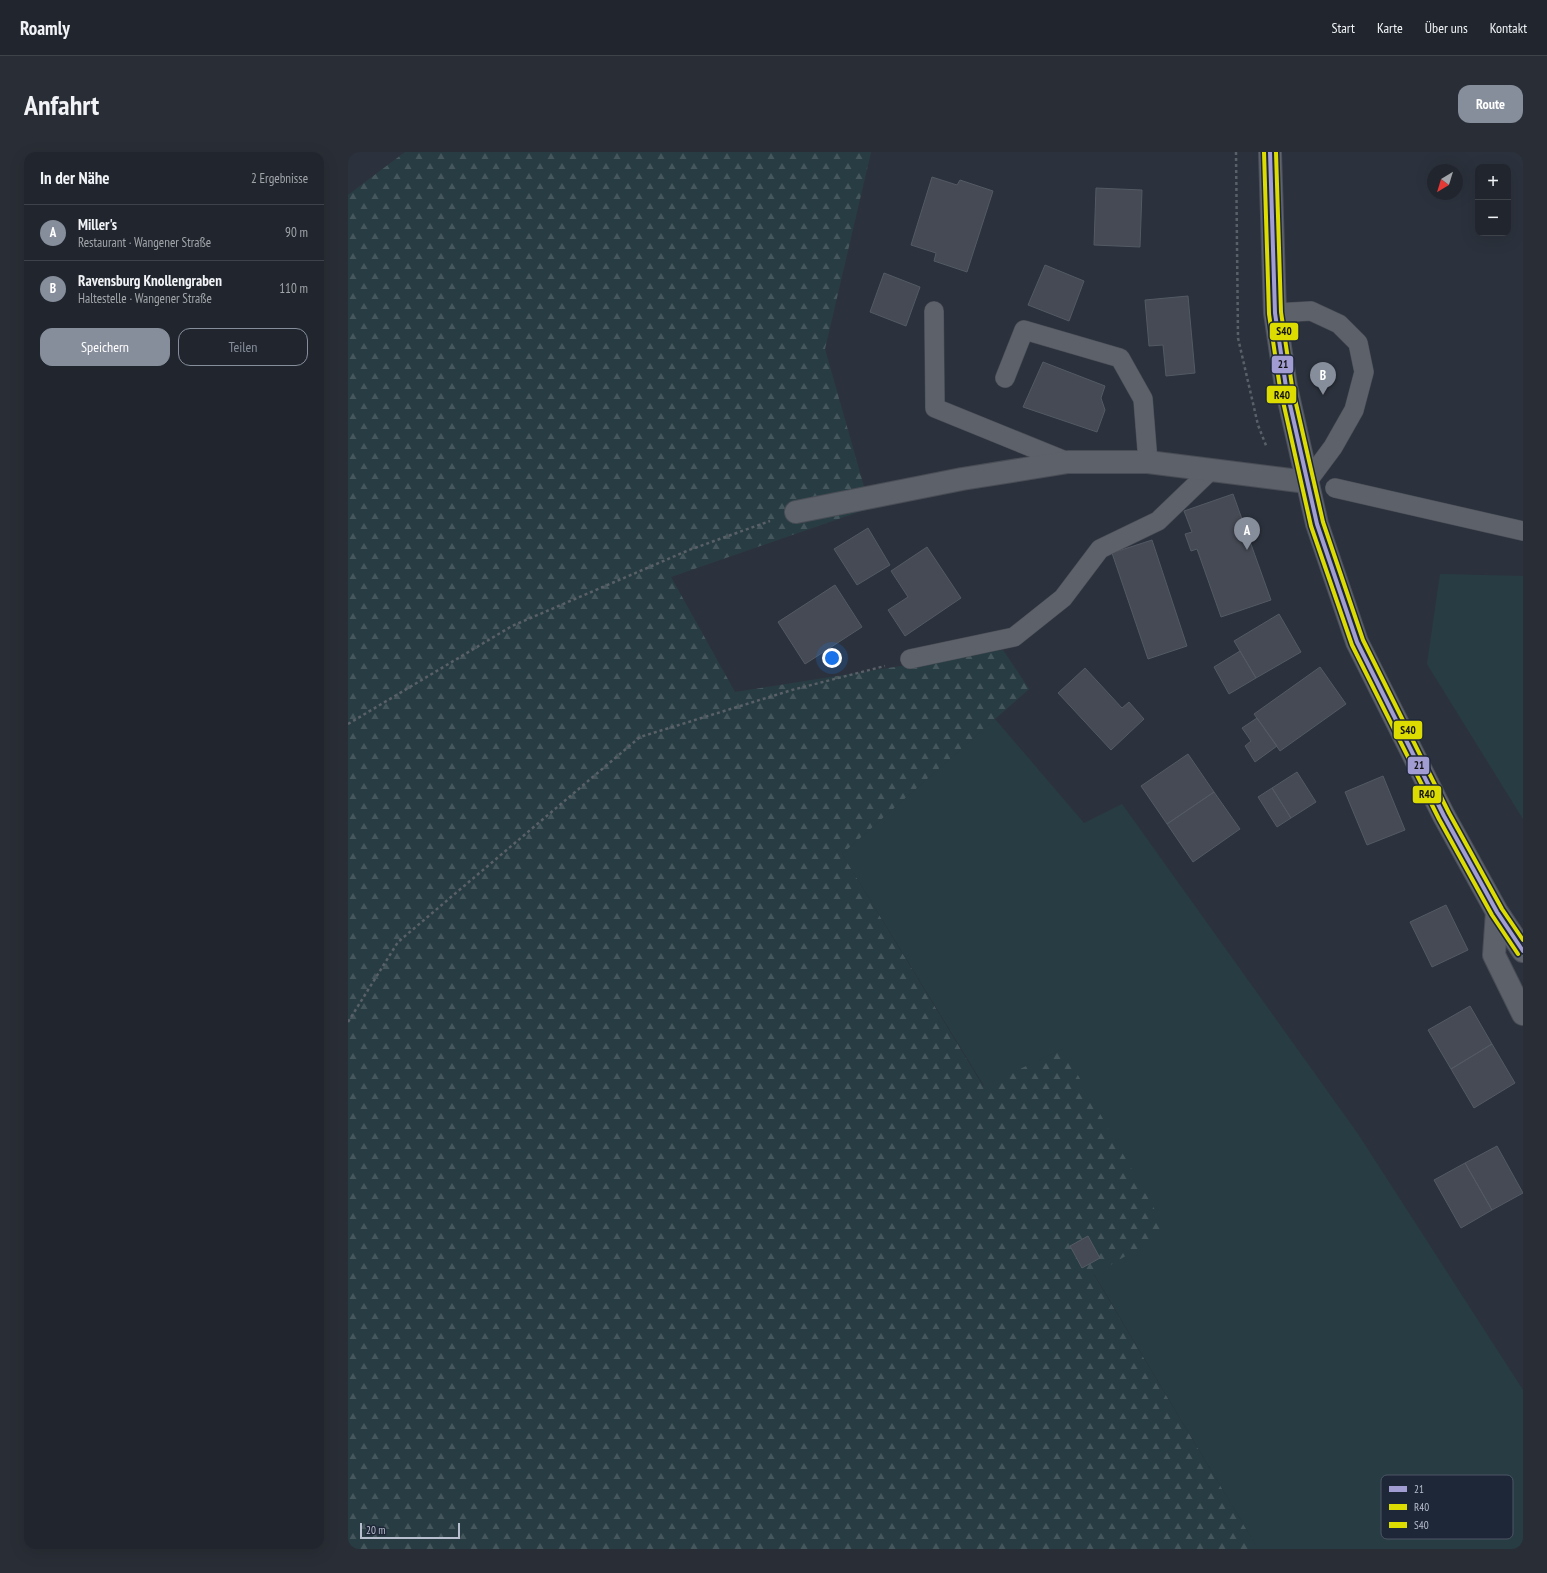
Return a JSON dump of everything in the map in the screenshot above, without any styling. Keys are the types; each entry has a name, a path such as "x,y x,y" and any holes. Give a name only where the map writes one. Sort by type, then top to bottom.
{"main road":[{"path":"1270,152 1276,313 1286,387 1317,524 1357,642 1444,816 1497,912 1523,951"}],"street":[{"path":"796,512 962,479 1068,462 1148,462 1278,480 1307,482"},
{"path":"1497,912 1494,955 1523,1014"}],"lane":[{"path":"934,311 935,408 1068,462"},
{"path":"1276,313 1311,311 1339,324 1358,344 1364,372 1354,410 1333,447 1307,482"},
{"path":"1005,378 1024,330 1120,358 1143,399 1148,462"},
{"path":"910,659 1014,637 1063,598 1100,549 1158,521 1210,471"},
{"path":"1335,488 1523,531"}],"path":[{"path":"348,724 512,626 689,550 796,512"},
{"path":"348,1022 398,942 640,737 792,690 910,659"}],"green space":[{"path":"405,152 871,152 825,349 870,508 671,577 735,692 1003,650 1029,689 842,854 983,1086 1063,1049 1167,1231 1094,1275 1258,1549 348,1549 348,195"},
{"path":"1440,574 1523,576 1523,819 1427,664"},
{"path":"995,719 1084,823 1122,804 1358,1134 1523,1390 1523,1549 1258,1549 1094,1274 1063,1049 984,1086 842,854"}],"building":[{"path":"932,177 957,185 960,180 993,191 967,272 934,261 936,253 911,245"},
{"path":"1096,188 1142,190 1140,247 1094,245"},
{"path":"1045,265 1084,281 1069,321 1028,305"},
{"path":"884,273 920,287 906,326 870,312"},
{"path":"1188,296 1195,373 1166,376 1163,345 1149,346 1145,300"},
{"path":"1043,362 1105,386 1101,398 1105,410 1097,432 1023,407"},
{"path":"1233,494 1271,600 1221,617 1197,549 1191,551 1185,534 1192,532 1184,511"},
{"path":"868,528 890,565 857,585 834,549"},
{"path":"1152,540 1187,646 1148,659 1112,553"},
{"path":"927,547 961,598 905,636 888,610 908,597 891,571"},
{"path":"835,585 862,627 805,664 778,622"},
{"path":"1279,614 1301,652 1256,678 1234,641"},
{"path":"1240,651 1256,678 1229,694 1214,667"},
{"path":"1320,667 1346,704 1280,751 1254,714"},
{"path":"1085,668 1122,708 1129,702 1144,719 1111,750 1058,693"},
{"path":"1257,718 1277,746 1255,762 1245,746 1251,741 1242,728"},
{"path":"1188,754 1214,792 1167,824 1141,786"},
{"path":"1297,772 1316,802 1291,818 1272,788"},
{"path":"1383,776 1405,830 1367,845 1345,792"},
{"path":"1272,788 1291,818 1277,827 1258,797"},
{"path":"1214,792 1240,829 1193,862 1167,824"},
{"path":"1446,905 1468,950 1432,967 1410,922"},
{"path":"1470,1006 1492,1044 1451,1069 1428,1030"},
{"path":"1492,1044 1515,1083 1474,1108 1451,1069"},
{"path":"1497,1146 1523,1193 1492,1210 1465,1163"},
{"path":"1465,1163 1492,1210 1461,1228 1434,1180"},
{"path":"1088,1236 1100,1258 1082,1268 1070,1246"}],"transit line":[{"name":"R40","path":"1264,152 1269,314 1280,388 1311,526 1352,645 1439,819 1492,915 1518,954"},
{"name":"21","path":"1270,152 1275,313 1286,387 1317,524 1357,642 1444,816 1497,912 1523,951"},
{"name":"S40","path":"1276,152 1281,312 1292,386 1323,522 1363,640 1449,813 1502,909 1523,940"}],"place":[{"name":"Ravensburg Knollengraben","path":"1323,395"},
{"name":"Miller's","path":"1247,550"}]}
